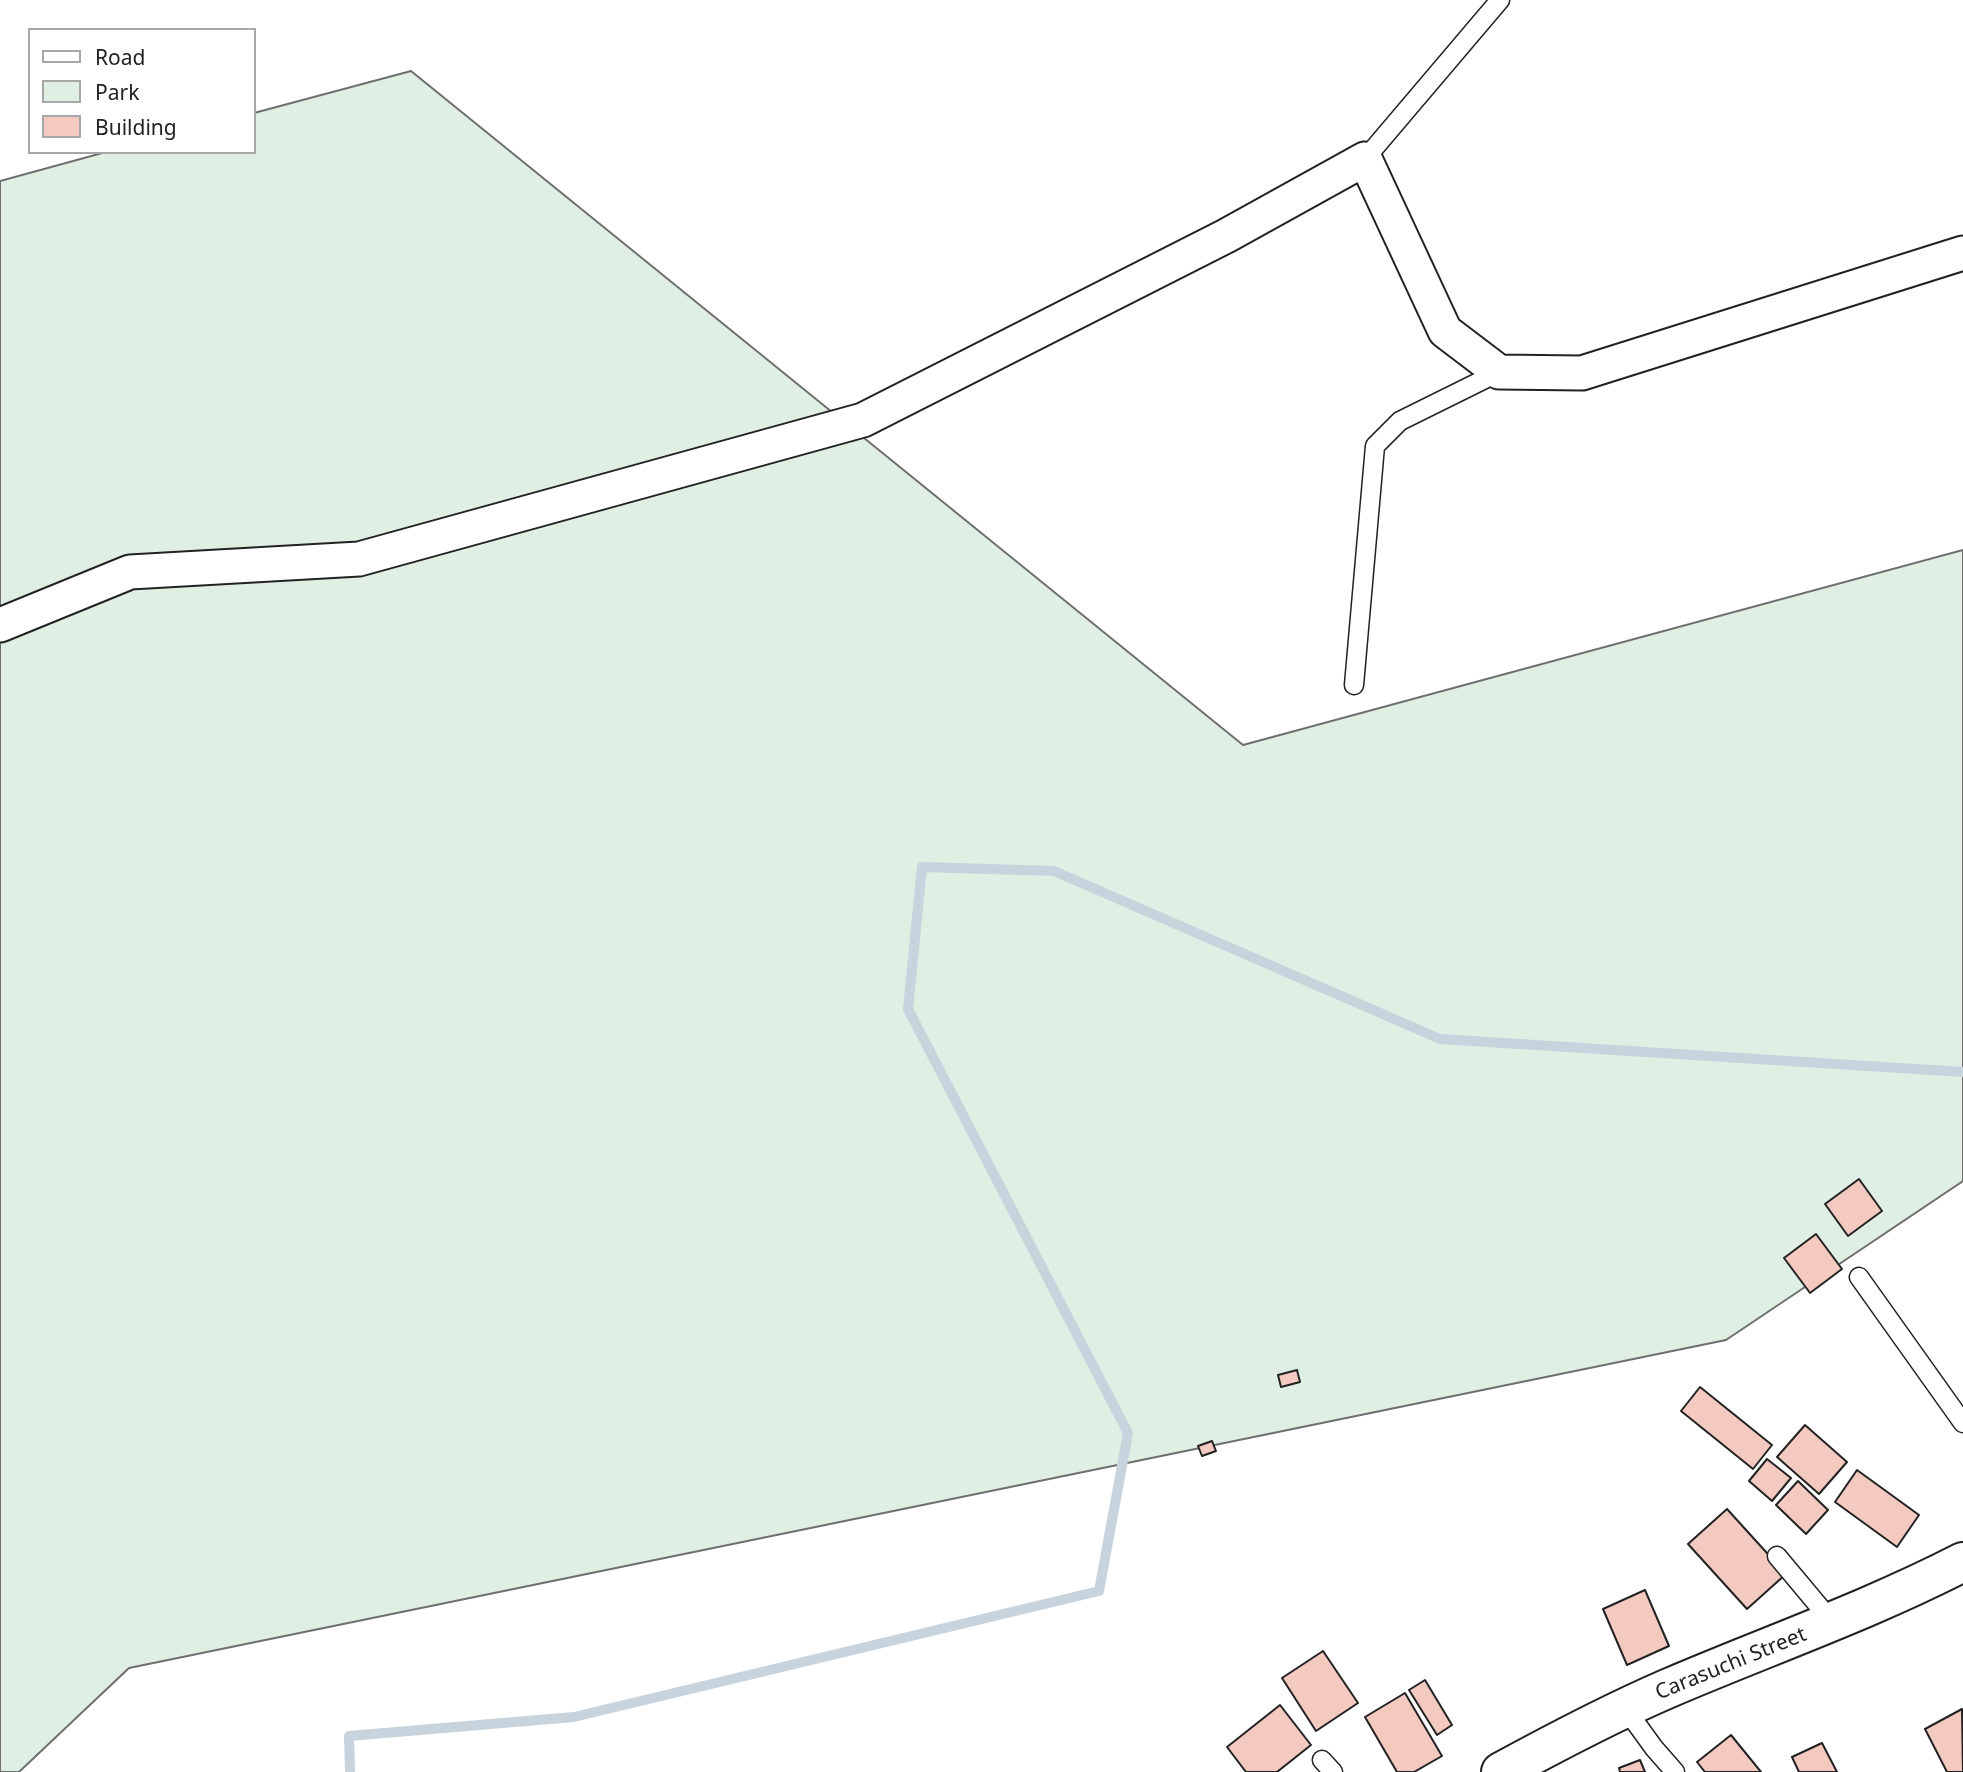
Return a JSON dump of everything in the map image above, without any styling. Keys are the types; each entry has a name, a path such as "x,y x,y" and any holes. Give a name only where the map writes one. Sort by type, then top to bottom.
{"street":[{"path":"0,625 130,572 359,559 863,420 1226,236 1365,159 1445,331 1499,372 1581,373 1963,253"},
{"name":"Carasuchi Street","path":"1502,1772 1589,1724 1669,1688 1833,1623 1963,1562"}],"lane":[{"path":"1365,159 1500,0"},
{"path":"1354,685 1375,446 1400,421 1499,372"},
{"path":"1859,1277 1963,1423"},
{"path":"1777,1556 1833,1623"},
{"path":"1625,1708 1675,1772"}],"green space":[{"path":"411,71 1243,745 1963,550 1963,1181 1726,1340 129,1668 19,1772 0,1772 0,181 99,154 256,154 256,112"}],"building":[{"path":"1859,1179 1882,1211 1848,1236 1825,1204"},
{"path":"1816,1234 1842,1269 1810,1293 1784,1258"},
{"path":"1297,1370 1300,1382 1281,1387 1278,1375"},
{"path":"1700,1387 1772,1445 1753,1469 1681,1411"},
{"path":"1805,1425 1847,1462 1819,1494 1777,1457"},
{"path":"1212,1441 1216,1451 1202,1456 1198,1446"},
{"path":"1767,1459 1791,1478 1772,1501 1749,1481"},
{"path":"1857,1470 1919,1515 1897,1547 1835,1502"},
{"path":"1798,1481 1828,1510 1806,1534 1776,1505"},
{"path":"1727,1509 1786,1574 1747,1609 1688,1544"},
{"path":"1645,1590 1669,1646 1627,1665 1603,1609"},
{"path":"1323,1651 1358,1703 1316,1731 1282,1678"},
{"path":"1425,1680 1452,1725 1437,1735 1409,1690"},
{"path":"1405,1693 1442,1756 1414,1772 1397,1772 1365,1717"},
{"path":"1280,1705 1311,1745 1277,1772 1246,1772 1227,1747"},
{"path":"1962,1709 1963,1772 1947,1772 1925,1729"},
{"path":"1731,1735 1761,1772 1705,1772 1697,1762"},
{"path":"1822,1743 1837,1772 1799,1772 1792,1757"},
{"path":"1640,1760 1645,1772 1620,1772 1619,1768"}],"waterway":[{"path":"350,1772 349,1736 574,1717 1099,1591 1128,1433 908,1009 922,867 1054,871 1440,1039 1963,1072"}]}
